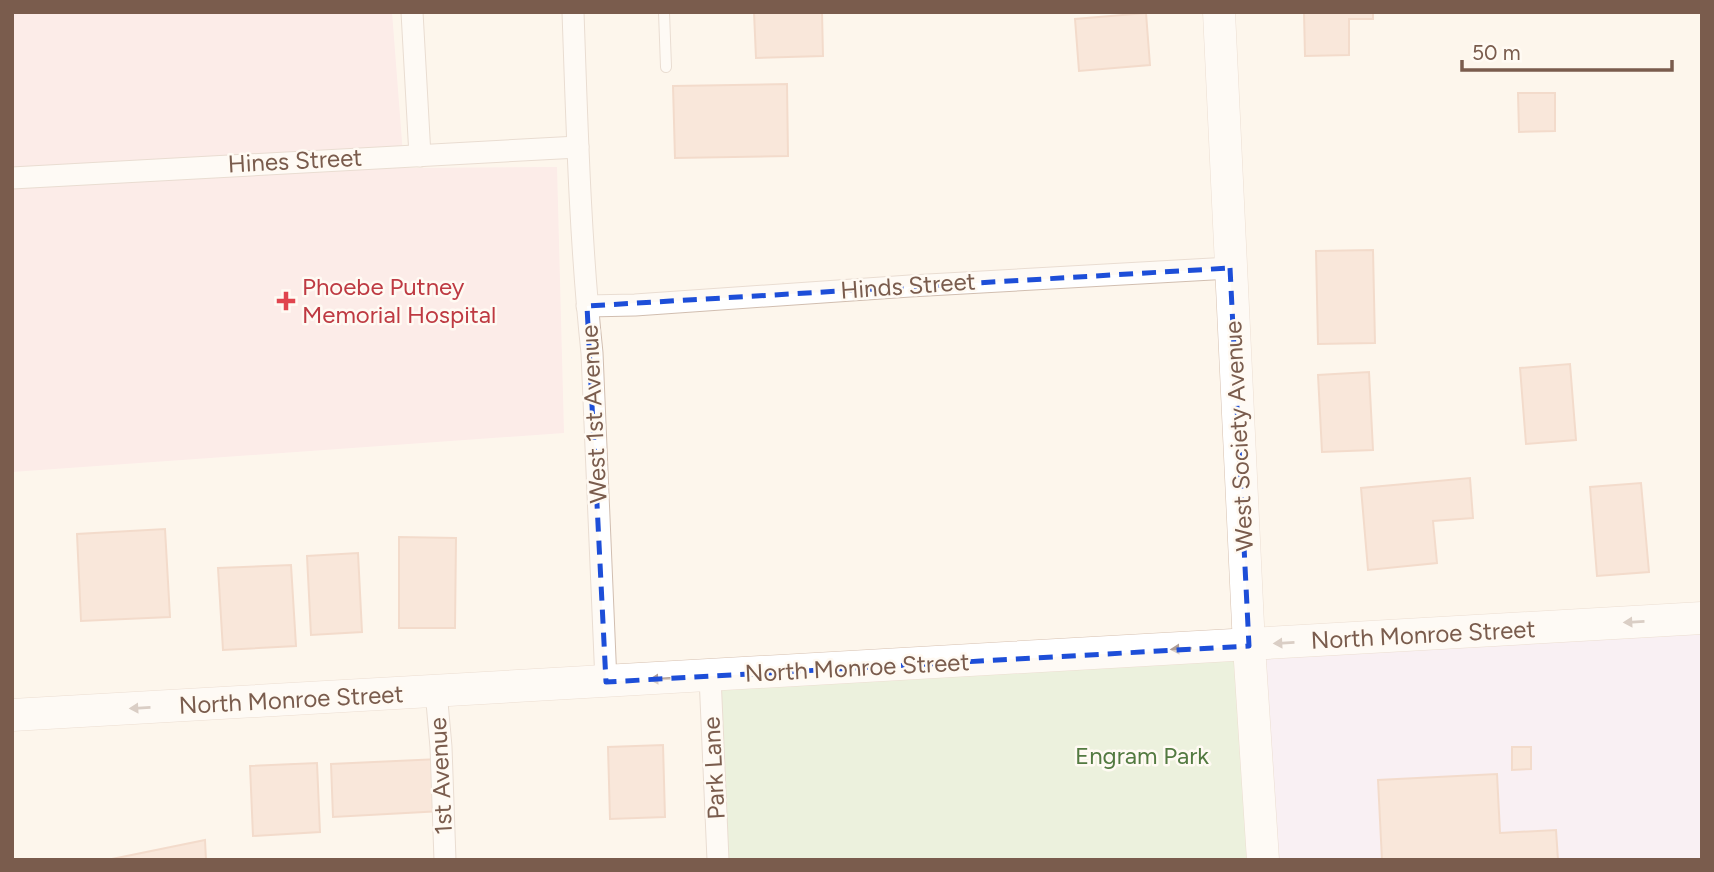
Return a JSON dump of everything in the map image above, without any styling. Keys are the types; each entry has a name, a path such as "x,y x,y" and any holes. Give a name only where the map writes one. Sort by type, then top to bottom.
{"main road":[{"name":"West Society Avenue","path":"1219,12 1249,646 1263,860"},
{"name":"North Monroe Street","path":"12,715 1702,618"}],"street":[{"path":"412,12 420,156"},
{"name":"West 1st Avenue","path":"573,12 578,147 592,353 606,682"},
{"name":"Hines Street","path":"12,178 578,147"},
{"name":"Hinds Street","path":"587,306 1230,268"},
{"name":"Park Lane","path":"709,676 718,860"},
{"name":"1st Avenue","path":"436,691 445,860"}],"lane":[{"path":"664,12 666,67"}],"highlighted area":[{"path":"1230,268 1249,646 606,682 587,306"}],"shaded area":[{"name":"Phoebe Putney Memorial Hospital","path":"12,12 392,12 404,168 557,167 564,433 12,472"},
{"path":"1702,623 1702,860 1266,860 1251,647"}],"green space":[{"name":"Engram Park","path":"1247,647 1261,860 722,860 713,678"}],"building":[{"path":"754,12 822,12 823,56 756,58"},
{"path":"1304,12 1373,12 1373,19 1349,19 1349,55 1305,56"},
{"path":"1146,13 1150,65 1079,71 1075,19"},
{"path":"787,84 788,156 675,158 673,86"},
{"path":"1518,93 1555,93 1555,131 1519,132"},
{"path":"1373,250 1375,343 1318,344 1316,251"},
{"path":"1570,364 1576,440 1526,444 1520,368"},
{"path":"1369,372 1373,450 1322,452 1318,375"},
{"path":"1470,478 1473,518 1433,521 1437,563 1368,570 1361,488"},
{"path":"1641,483 1649,572 1597,576 1590,487"},
{"path":"165,529 170,617 81,621 77,534"},
{"path":"399,537 456,538 455,628 399,628"},
{"path":"358,553 362,632 311,635 307,556"},
{"path":"291,565 296,646 223,650 218,568"},
{"path":"663,745 665,817 610,819 608,747"},
{"path":"1512,747 1531,747 1531,769 1512,770"},
{"path":"439,759 442,811 333,817 331,764"},
{"path":"317,763 320,832 253,836 250,766"},
{"path":"1497,774 1500,833 1556,830 1558,860 1382,860 1378,780"},
{"path":"205,840 206,860 107,860"}],"place":[{"name":"Phoebe Putney Memorial Hospital","path":"286,301"}]}
